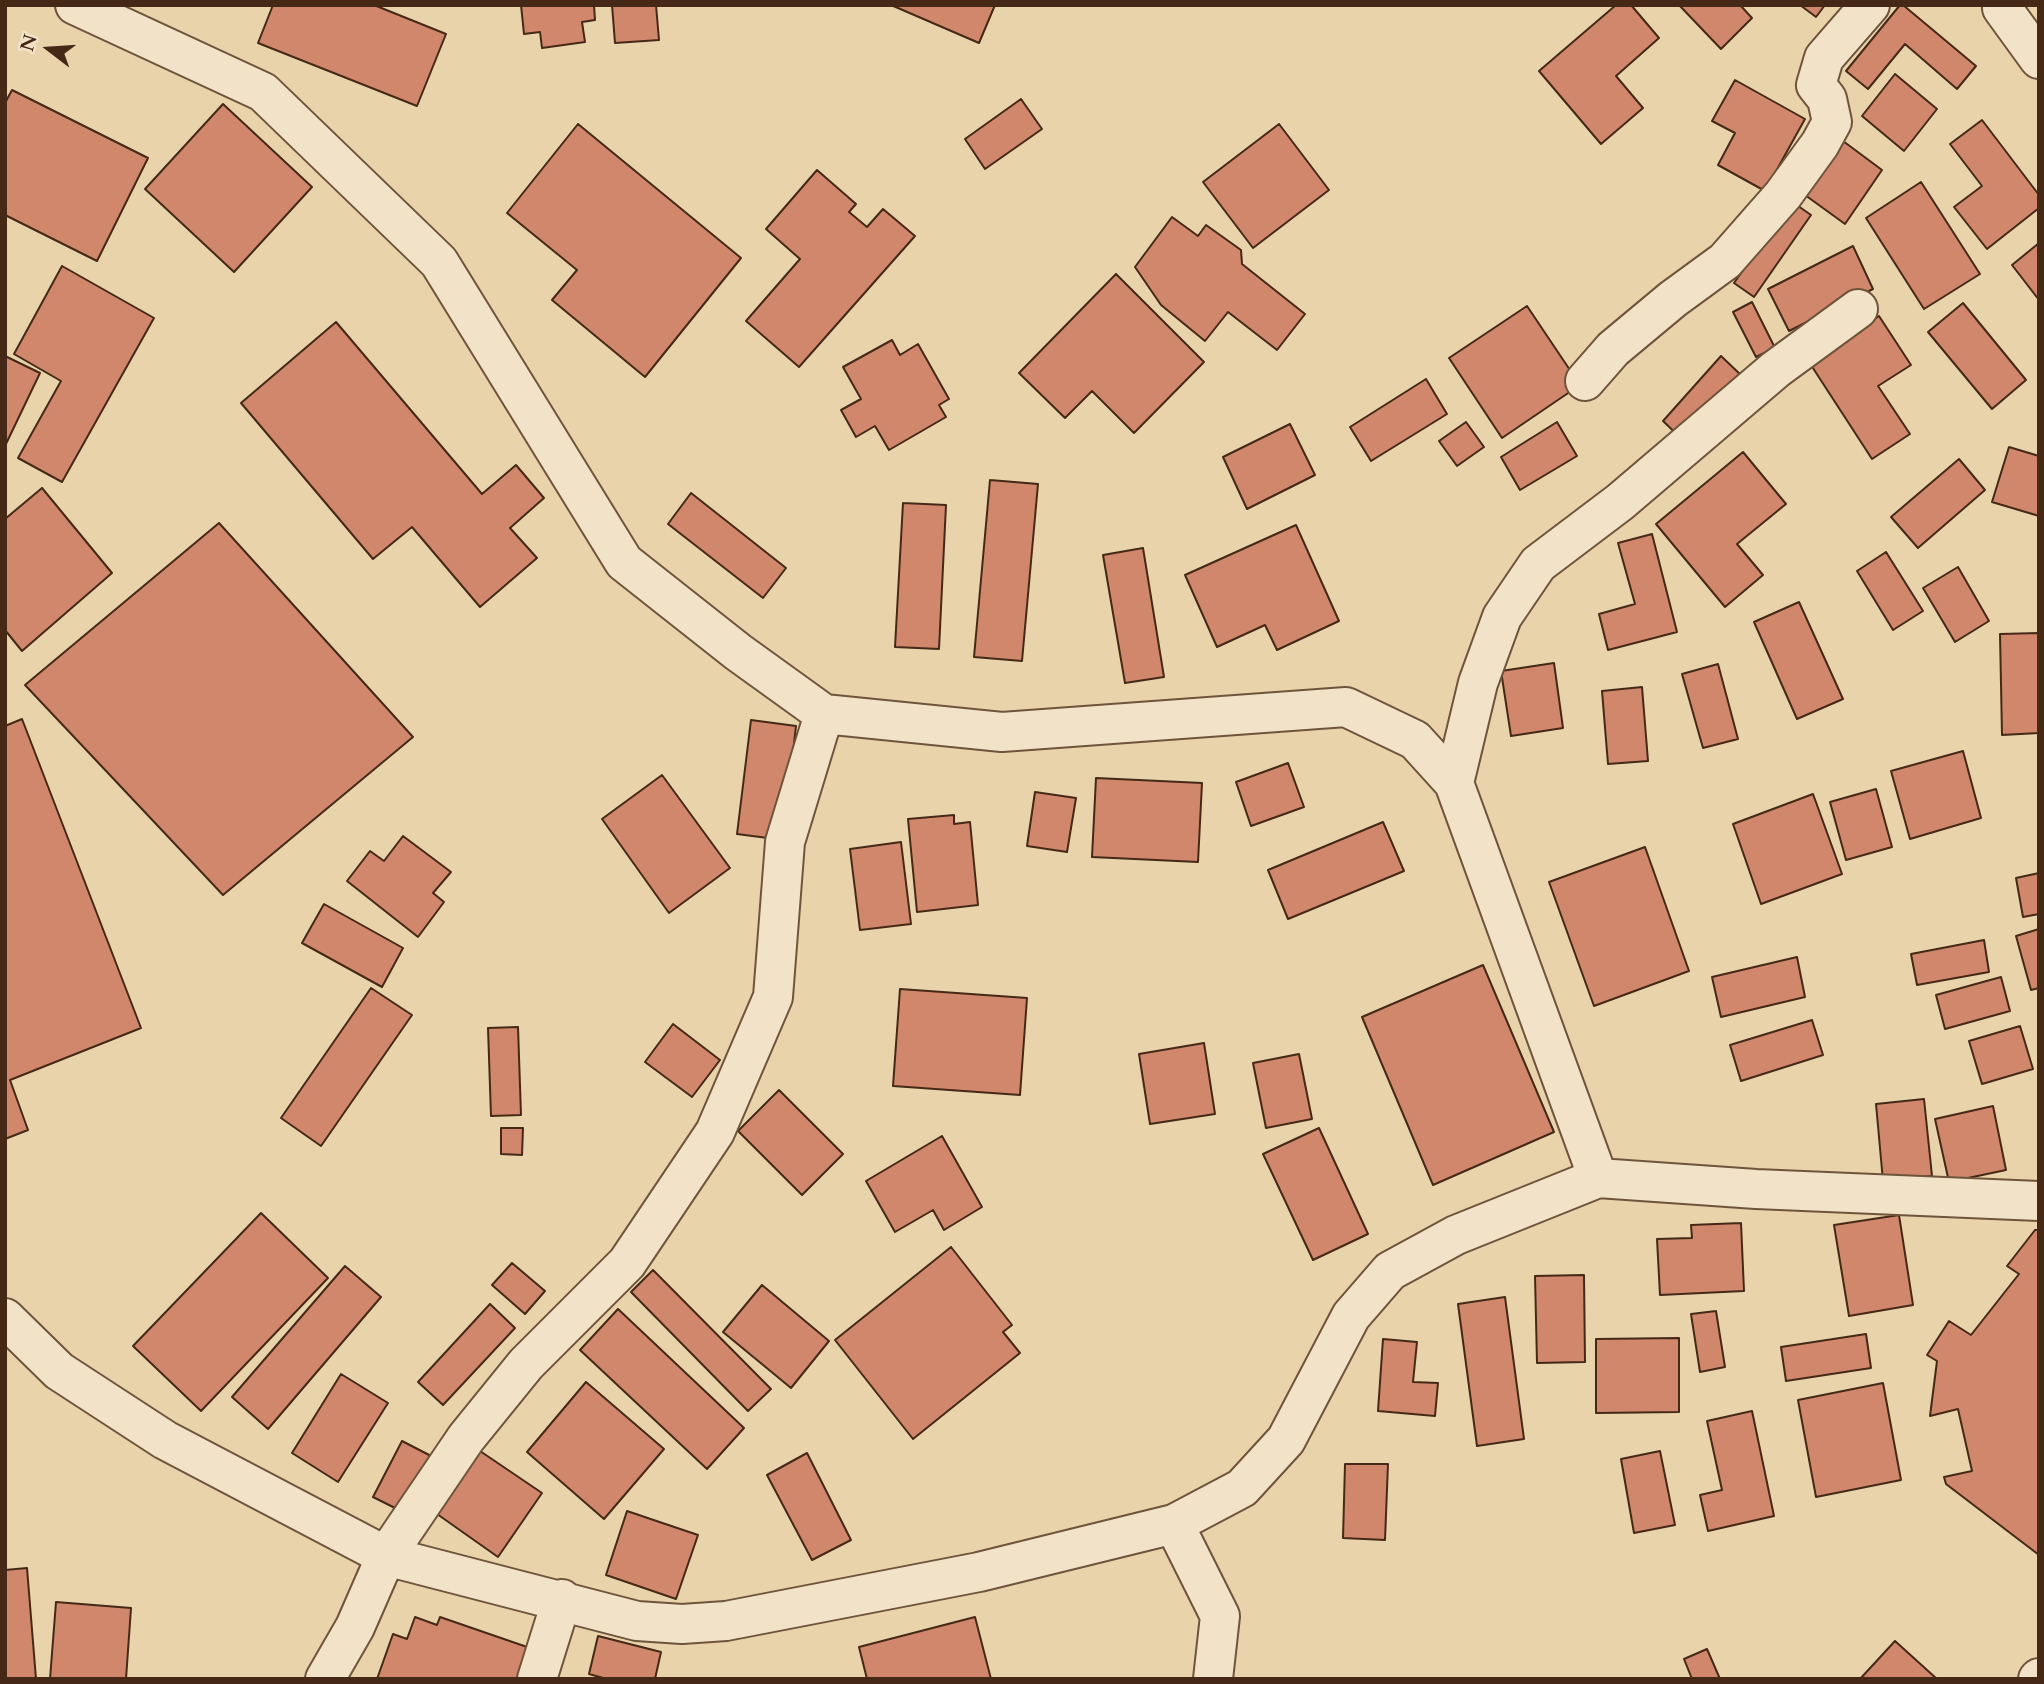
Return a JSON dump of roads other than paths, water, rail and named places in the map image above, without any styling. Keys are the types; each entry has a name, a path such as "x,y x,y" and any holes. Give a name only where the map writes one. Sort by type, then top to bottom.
{"street":[{"path":"75,5 263,92 439,262 624,562 738,652 824,714 1002,732 1346,707 1415,740 1454,783 1598,1178"},
{"path":"1585,380 1613,349 1672,299 1725,261 1783,195 1820,144 1832,122 1827,99 1816,85 1824,58 1870,5"},
{"path":"2002,8 2039,59"},
{"path":"1454,783 1478,683 1502,617 1538,564 1620,502 1776,369 1858,309"},
{"path":"325,1679 355,1627 386,1556 466,1438 526,1364 626,1263 715,1132 773,997 785,842 824,714"},
{"path":"5,1318 59,1371 165,1440 386,1556 637,1621 682,1624 726,1621 979,1572 1174,1524 1242,1488 1286,1440 1351,1316 1390,1271 1456,1235 1598,1178 1756,1189 2039,1201"},
{"path":"1174,1524 1220,1616 1213,1679"},
{"path":"537,1679 562,1600"}]}
